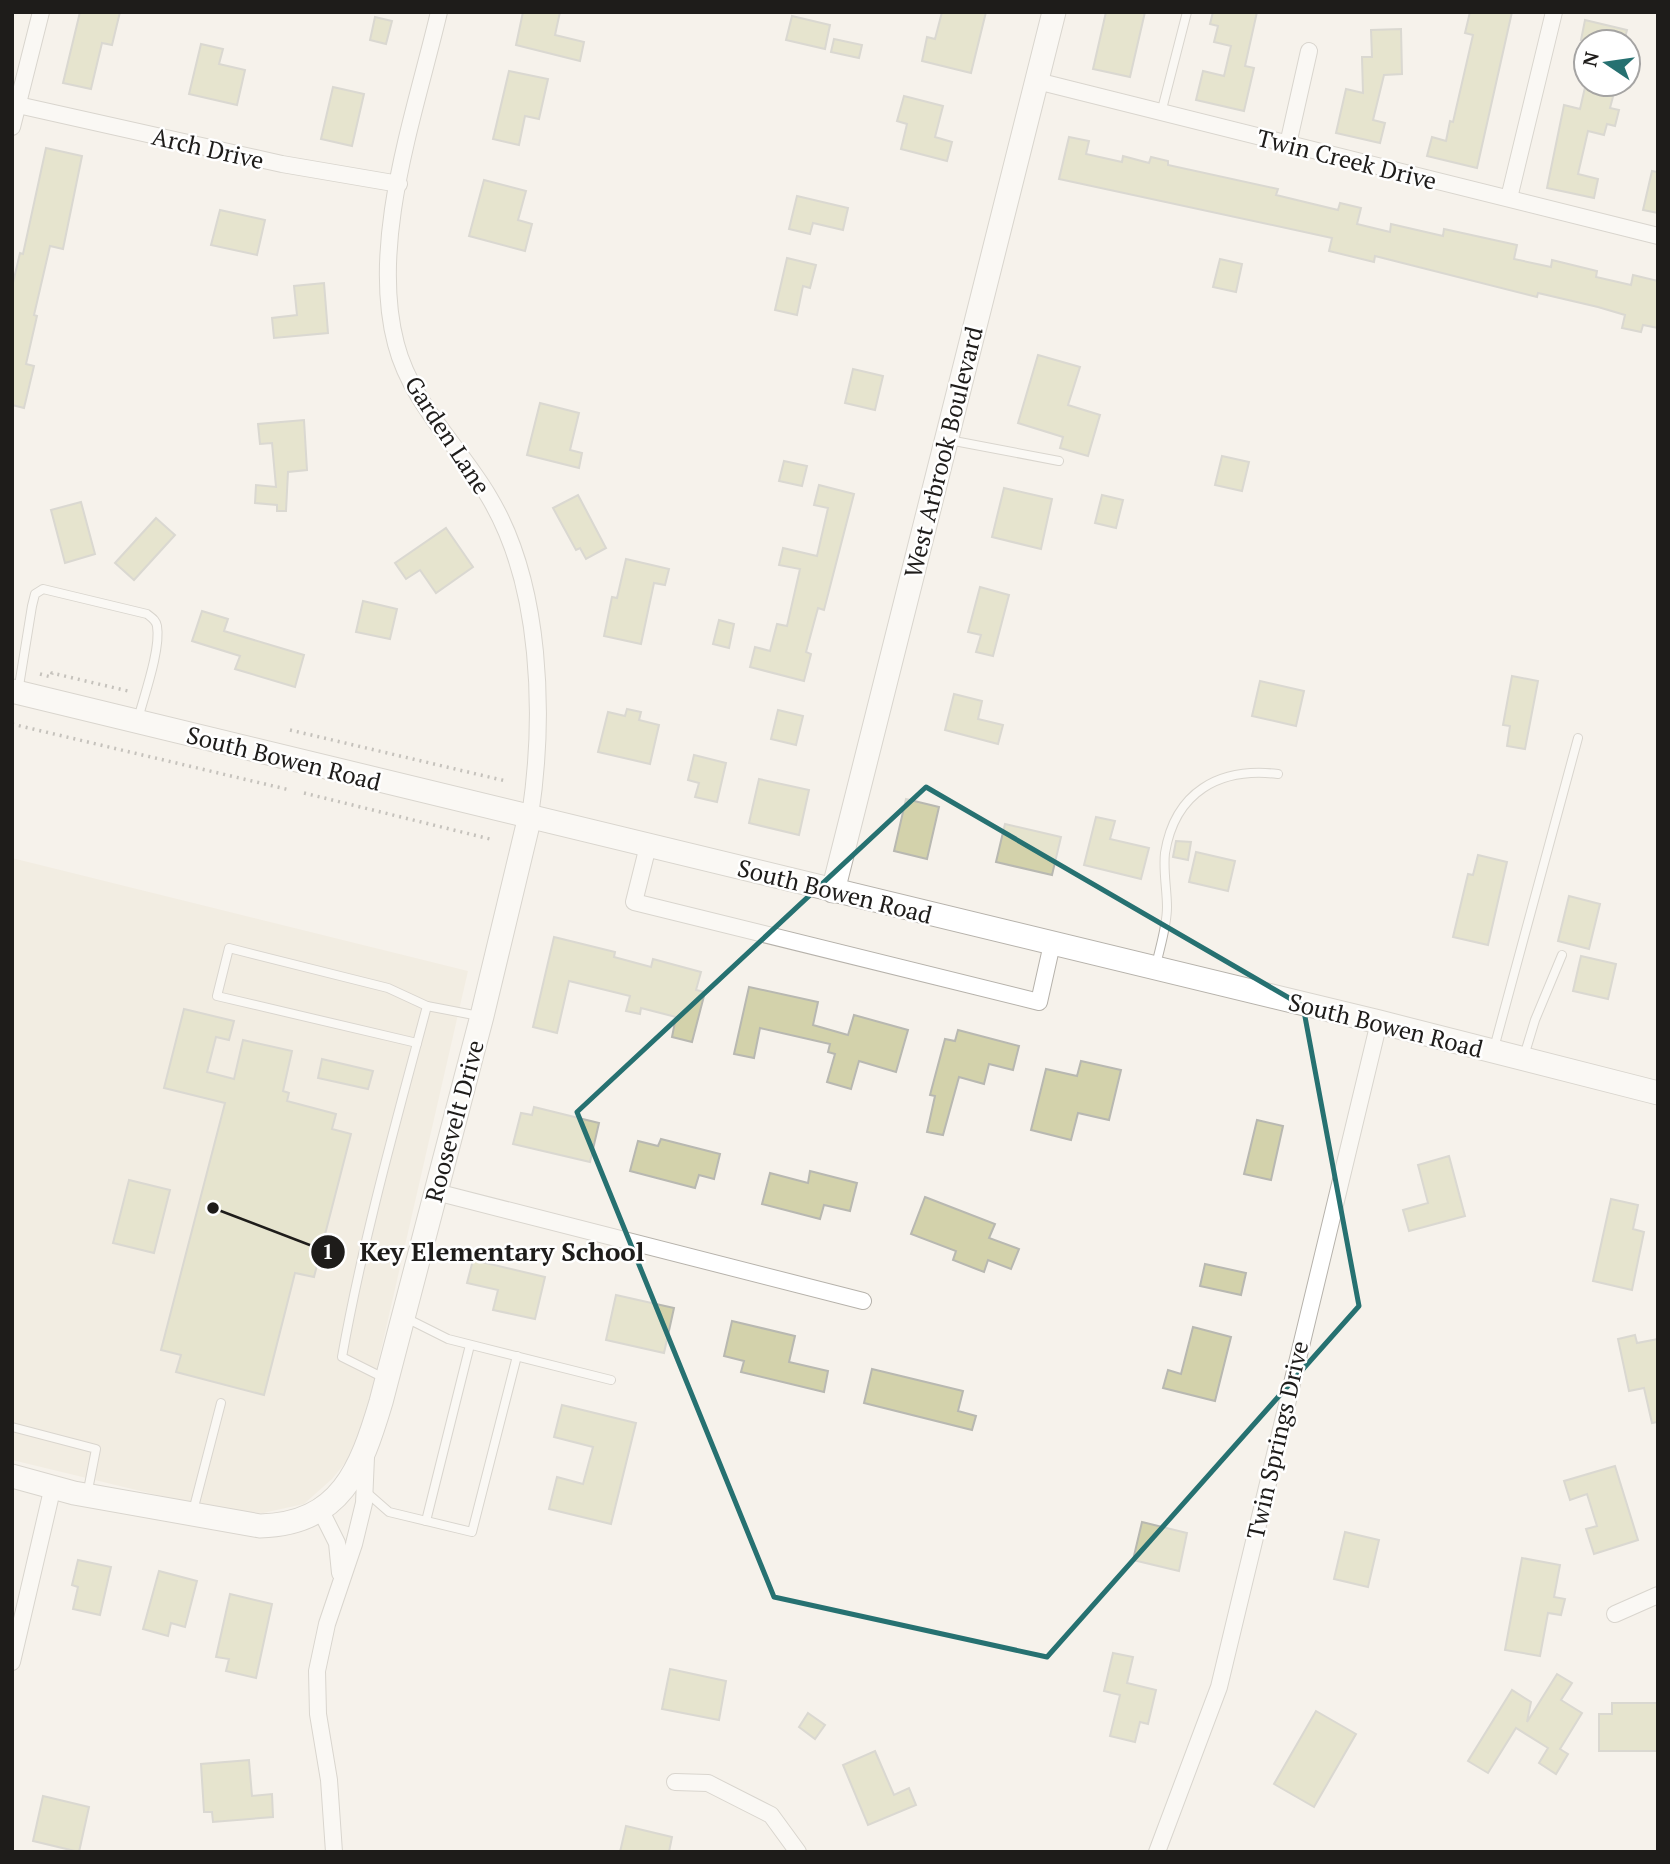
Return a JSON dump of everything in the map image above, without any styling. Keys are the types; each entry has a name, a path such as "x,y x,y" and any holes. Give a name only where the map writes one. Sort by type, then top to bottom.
{"street":[{"path":"12,127 41,12"},
{"name":"Garden Lane","path":"439,12 389,224 389,307 396,345 411,382 488,495 504,524 520,568 530,605 536,719 534,788 530,816"},
{"name":"West Arbrook Boulevard","path":"833,891 1054,12"},
{"path":"1509,198 1554,12"},
{"path":"1288,144 1309,51"},
{"name":"Twin Creek Drive","path":"1037,81 1658,236"},
{"name":"Arch Drive","path":"18,105 282,164 399,184"},
{"name":"South Bowen Road","path":"15,692 1155,968 1658,1093"},
{"name":"Roosevelt Drive","path":"12,1476 87,1495 260,1526 282,1525 321,1511 348,1482 366,1453 387,1379 482,1016 530,816"},
{"path":"649,846 634,902 1038,1002 1052,944"},
{"name":"Twin Springs Drive","path":"1157,1852 1219,1687 1379,1023"},
{"path":"436,1192 863,1301"},
{"path":"334,1852 329,1780 318,1714 317,1671 340,1579 354,1544 364,1503 366,1453"},
{"path":"12,1662 53,1486"},
{"path":"321,1511 337,1543 340,1579"},
{"path":"1615,1614 1658,1595"},
{"path":"675,1782 708,1783 771,1815 798,1852"}],"lane":[{"path":"1161,113 1187,12"},
{"path":"946,439 1059,461"},
{"path":"15,692 35,594 43,589 147,614 155,620 158,628 137,722"},
{"path":"1493,1051 1578,738"},
{"path":"1155,968 1167,909 1165,856 1171,829 1182,807 1204,785 1260,772 1278,774"},
{"path":"418,1043 216,996 229,948 388,988 428,1006 482,1016"},
{"path":"1524,1059 1535,1020 1562,956"},
{"path":"387,1379 342,1357 352,1299 428,1006"},
{"path":"403,1317 449,1339 611,1380"},
{"path":"426,1521 470,1345"},
{"path":"363,1489 389,1512 472,1532 517,1356"},
{"path":"192,1514 221,1403"},
{"path":"12,1427 96,1449 87,1495"}],"path":[{"path":"40,674 51,677 52,673 128,691"},
{"path":"12,724 290,790"},
{"path":"290,730 506,781"},
{"path":"304,793 494,840"}],"highlighted area":[{"path":"926,787 1303,1006 1359,1306 1047,1657 774,1597 577,1112"}],"shaded area":[{"path":"12,858 468,971 359,1446 332,1479 304,1504 263,1513 219,1510 12,1460"}],"building":[{"path":"80,12 120,12 112,45 102,43 91,89 63,83"},
{"path":"523,12 560,12 555,35 584,42 580,61 516,45"},
{"path":"942,12 986,12 971,73 922,61 927,37 935,39"},
{"path":"1106,12 1145,12 1130,77 1093,69"},
{"path":"1213,12 1257,12 1245,66 1254,68 1244,111 1196,100 1203,71 1224,76 1231,46 1214,42 1218,26 1210,24"},
{"path":"1470,12 1512,12 1477,168 1427,156 1432,137 1446,141 1450,121 1453,122 1473,35 1465,33"},
{"path":"792,16 830,25 825,49 786,40"},
{"path":"375,17 392,21 386,44 370,40"},
{"path":"1585,20 1619,28 1583,28"},
{"path":"1401,29 1402,74 1384,75 1373,120 1385,123 1380,143 1336,133 1346,89 1363,93 1362,57 1372,57 1371,30"},
{"path":"834,39 862,45 859,58 831,52"},
{"path":"201,44 223,49 219,64 245,70 237,105 189,94"},
{"path":"509,71 548,79 539,119 525,116 519,145 493,139"},
{"path":"333,87 364,94 352,146 321,139"},
{"path":"904,96 943,106 935,137 952,142 947,161 901,149 907,124 897,121"},
{"path":"1583,98 1613,98 1610,108 1619,110 1615,126 1607,124 1604,135 1588,131 1578,174 1598,179 1594,198 1547,188 1564,105 1580,109"},
{"path":"1069,137 1089,141 1086,154 1122,162 1123,156 1149,163 1151,157 1168,161 1168,165 1278,189 1276,195 1338,210 1340,203 1361,208 1357,224 1390,232 1391,224 1443,236 1444,229 1517,245 1514,259 1551,267 1552,260 1597,271 1596,277 1631,285 1633,275 1658,281 1658,328 1643,325 1641,332 1622,328 1625,315 1598,307 1538,293 1537,297 1375,256 1374,262 1329,251 1332,238 1059,179"},
{"path":"46,148 82,156 63,249 50,246 34,315 37,316 26,364 34,366 24,408 12,405 12,287 20,253 23,254"},
{"path":"1652,171 1658,172 1658,213 1643,210"},
{"path":"484,180 526,191 518,220 532,224 525,251 469,236"},
{"path":"797,196 848,208 843,230 813,223 810,234 789,229"},
{"path":"220,210 265,220 257,255 211,245"},
{"path":"787,258 816,265 810,288 803,286 797,315 775,310"},
{"path":"1220,259 1242,264 1236,292 1213,287"},
{"path":"324,283 328,333 274,338 272,318 297,315 294,286"},
{"path":"1038,355 1080,367 1068,405 1100,415 1088,456 1060,448 1063,437 1018,423"},
{"path":"853,369 883,376 875,410 845,403"},
{"path":"540,403 579,413 570,450 582,453 579,468 527,455"},
{"path":"304,420 307,470 288,472 286,511 277,511 277,505 255,503 256,485 276,487 272,443 260,444 258,424"},
{"path":"1222,456 1249,462 1242,491 1215,485"},
{"path":"784,461 807,466 802,486 779,481"},
{"path":"819,485 854,494 824,610 818,608 806,652 811,654 804,681 750,667 755,647 770,651 777,624 787,626 800,569 779,565 783,548 817,556 828,508 814,505"},
{"path":"1004,488 1052,499 1041,549 992,537"},
{"path":"578,495 606,548 586,559 580,548 576,550 553,508"},
{"path":"1102,495 1123,500 1116,528 1095,523"},
{"path":"81,502 95,554 65,563 51,510"},
{"path":"156,518 175,535 134,580 115,563"},
{"path":"446,528 473,567 436,593 420,570 406,579 395,563"},
{"path":"626,559 669,569 665,585 654,583 641,644 604,636 612,597 617,598"},
{"path":"980,587 1009,595 993,656 976,652 981,635 968,632"},
{"path":"363,601 397,609 390,639 356,632"},
{"path":"202,611 228,619 224,631 304,655 295,687 235,669 240,656 192,641"},
{"path":"719,620 734,624 729,648 713,644"},
{"path":"1512,676 1538,681 1525,749 1507,746 1510,726 1503,725"},
{"path":"1260,681 1304,691 1296,726 1252,716"},
{"path":"954,694 982,701 978,719 1003,725 998,744 945,730"},
{"path":"627,709 641,712 639,720 659,725 650,764 598,752 608,712 625,716"},
{"path":"778,710 803,716 796,745 771,739"},
{"path":"694,755 726,763 717,802 695,797 699,783 688,780"},
{"path":"759,779 809,790 799,835 749,823"},
{"path":"906,799 939,807 927,859 894,851"},
{"path":"1096,817 1115,821 1110,839 1149,848 1141,879 1084,865"},
{"path":"1005,824 1061,837 1052,875 996,862"},
{"path":"1176,841 1191,842 1188,860 1173,857"},
{"path":"1196,852 1235,861 1228,891 1189,882"},
{"path":"1478,855 1507,862 1488,945 1453,937 1468,874 1473,875"},
{"path":"1569,896 1600,904 1589,949 1558,941"},
{"path":"554,937 615,952 614,957 651,967 653,959 701,972 696,990 705,992 692,1042 672,1037 676,1017 641,1008 640,1014 626,1011 630,996 569,981 557,1033 533,1027"},
{"path":"1581,956 1616,964 1608,999 1573,991"},
{"path":"749,987 818,1002 813,1025 848,1035 854,1015 908,1030 896,1072 859,1061 851,1089 827,1082 835,1054 828,1052 830,1044 760,1028 754,1058 734,1054"},
{"path":"184,1009 234,1021 229,1040 216,1037 207,1072 234,1079 243,1040 292,1051 283,1091 289,1093 287,1101 336,1114 332,1129 351,1134 314,1277 295,1273 264,1395 176,1372 181,1355 161,1350 225,1103 164,1088"},
{"path":"958,1030 1019,1046 1013,1070 989,1064 984,1084 959,1077 943,1135 927,1132 935,1096 930,1095 945,1039 955,1041"},
{"path":"322,1059 373,1071 368,1089 318,1078"},
{"path":"1081,1061 1121,1070 1109,1120 1078,1113 1071,1140 1031,1130 1046,1069 1077,1076"},
{"path":"534,1107 599,1123 590,1162 513,1144 521,1113 532,1115"},
{"path":"1257,1120 1283,1126 1271,1180 1244,1174"},
{"path":"661,1139 720,1154 714,1179 699,1175 695,1188 630,1171 638,1141 658,1146"},
{"path":"1449,1156 1465,1216 1409,1231 1403,1210 1428,1203 1418,1165"},
{"path":"810,1171 857,1183 850,1211 824,1205 820,1219 762,1204 770,1173 808,1183"},
{"path":"129,1180 170,1190 154,1253 113,1243"},
{"path":"925,1197 995,1224 989,1238 1019,1249 1011,1269 988,1260 984,1272 953,1260 956,1251 911,1234"},
{"path":"1611,1199 1638,1205 1633,1229 1644,1232 1632,1290 1593,1281"},
{"path":"473,1260 545,1277 535,1319 493,1310 498,1290 467,1283"},
{"path":"1205,1264 1246,1273 1241,1295 1200,1286"},
{"path":"616,1295 674,1308 664,1353 606,1340"},
{"path":"732,1321 795,1336 789,1362 828,1371 824,1392 741,1372 744,1361 724,1356"},
{"path":"1193,1327 1231,1337 1215,1401 1163,1388 1168,1370 1181,1374"},
{"path":"1635,1335 1637,1343 1658,1339 1658,1422 1652,1423 1644,1388 1629,1391 1618,1339"},
{"path":"872,1369 963,1391 958,1411 976,1416 972,1430 864,1403"},
{"path":"562,1405 636,1423 611,1524 549,1509 557,1477 583,1484 593,1447 554,1437"},
{"path":"1615,1466 1638,1540 1594,1554 1586,1529 1597,1526 1587,1494 1570,1500 1564,1481"},
{"path":"1142,1522 1187,1533 1179,1571 1133,1560"},
{"path":"1345,1532 1379,1540 1368,1587 1334,1579"},
{"path":"1522,1558 1560,1565 1554,1597 1565,1599 1561,1615 1548,1613 1540,1656 1505,1650"},
{"path":"78,1560 111,1567 100,1615 73,1609 78,1587 72,1585"},
{"path":"159,1571 197,1581 185,1627 171,1623 168,1636 143,1629"},
{"path":"230,1594 272,1604 256,1678 226,1671 229,1659 216,1657"},
{"path":"1113,1653 1133,1657 1127,1683 1156,1690 1148,1724 1140,1722 1135,1742 1110,1736 1120,1695 1104,1691"},
{"path":"670,1669 726,1681 719,1720 662,1709"},
{"path":"1557,1674 1572,1683 1561,1700 1582,1713 1560,1749 1568,1754 1556,1774 1539,1763 1548,1748 1516,1728 1488,1773 1468,1761 1512,1690 1531,1702 1527,1722"},
{"path":"1612,1703 1657,1703 1658,1751 1599,1751 1599,1714 1612,1714"},
{"path":"1316,1711 1356,1734 1314,1807 1274,1784"},
{"path":"808,1713 825,1725 815,1739 799,1727"},
{"path":"875,1751 894,1795 909,1788 916,1805 868,1825 843,1765"},
{"path":"249,1760 252,1796 272,1794 273,1817 213,1822 212,1812 204,1812 201,1764"},
{"path":"43,1796 89,1807 79,1852 33,1841"},
{"path":"626,1826 672,1837 669,1852 620,1852"}],"place":[{"name":"Key Elementary School","path":"213,1208"}]}
